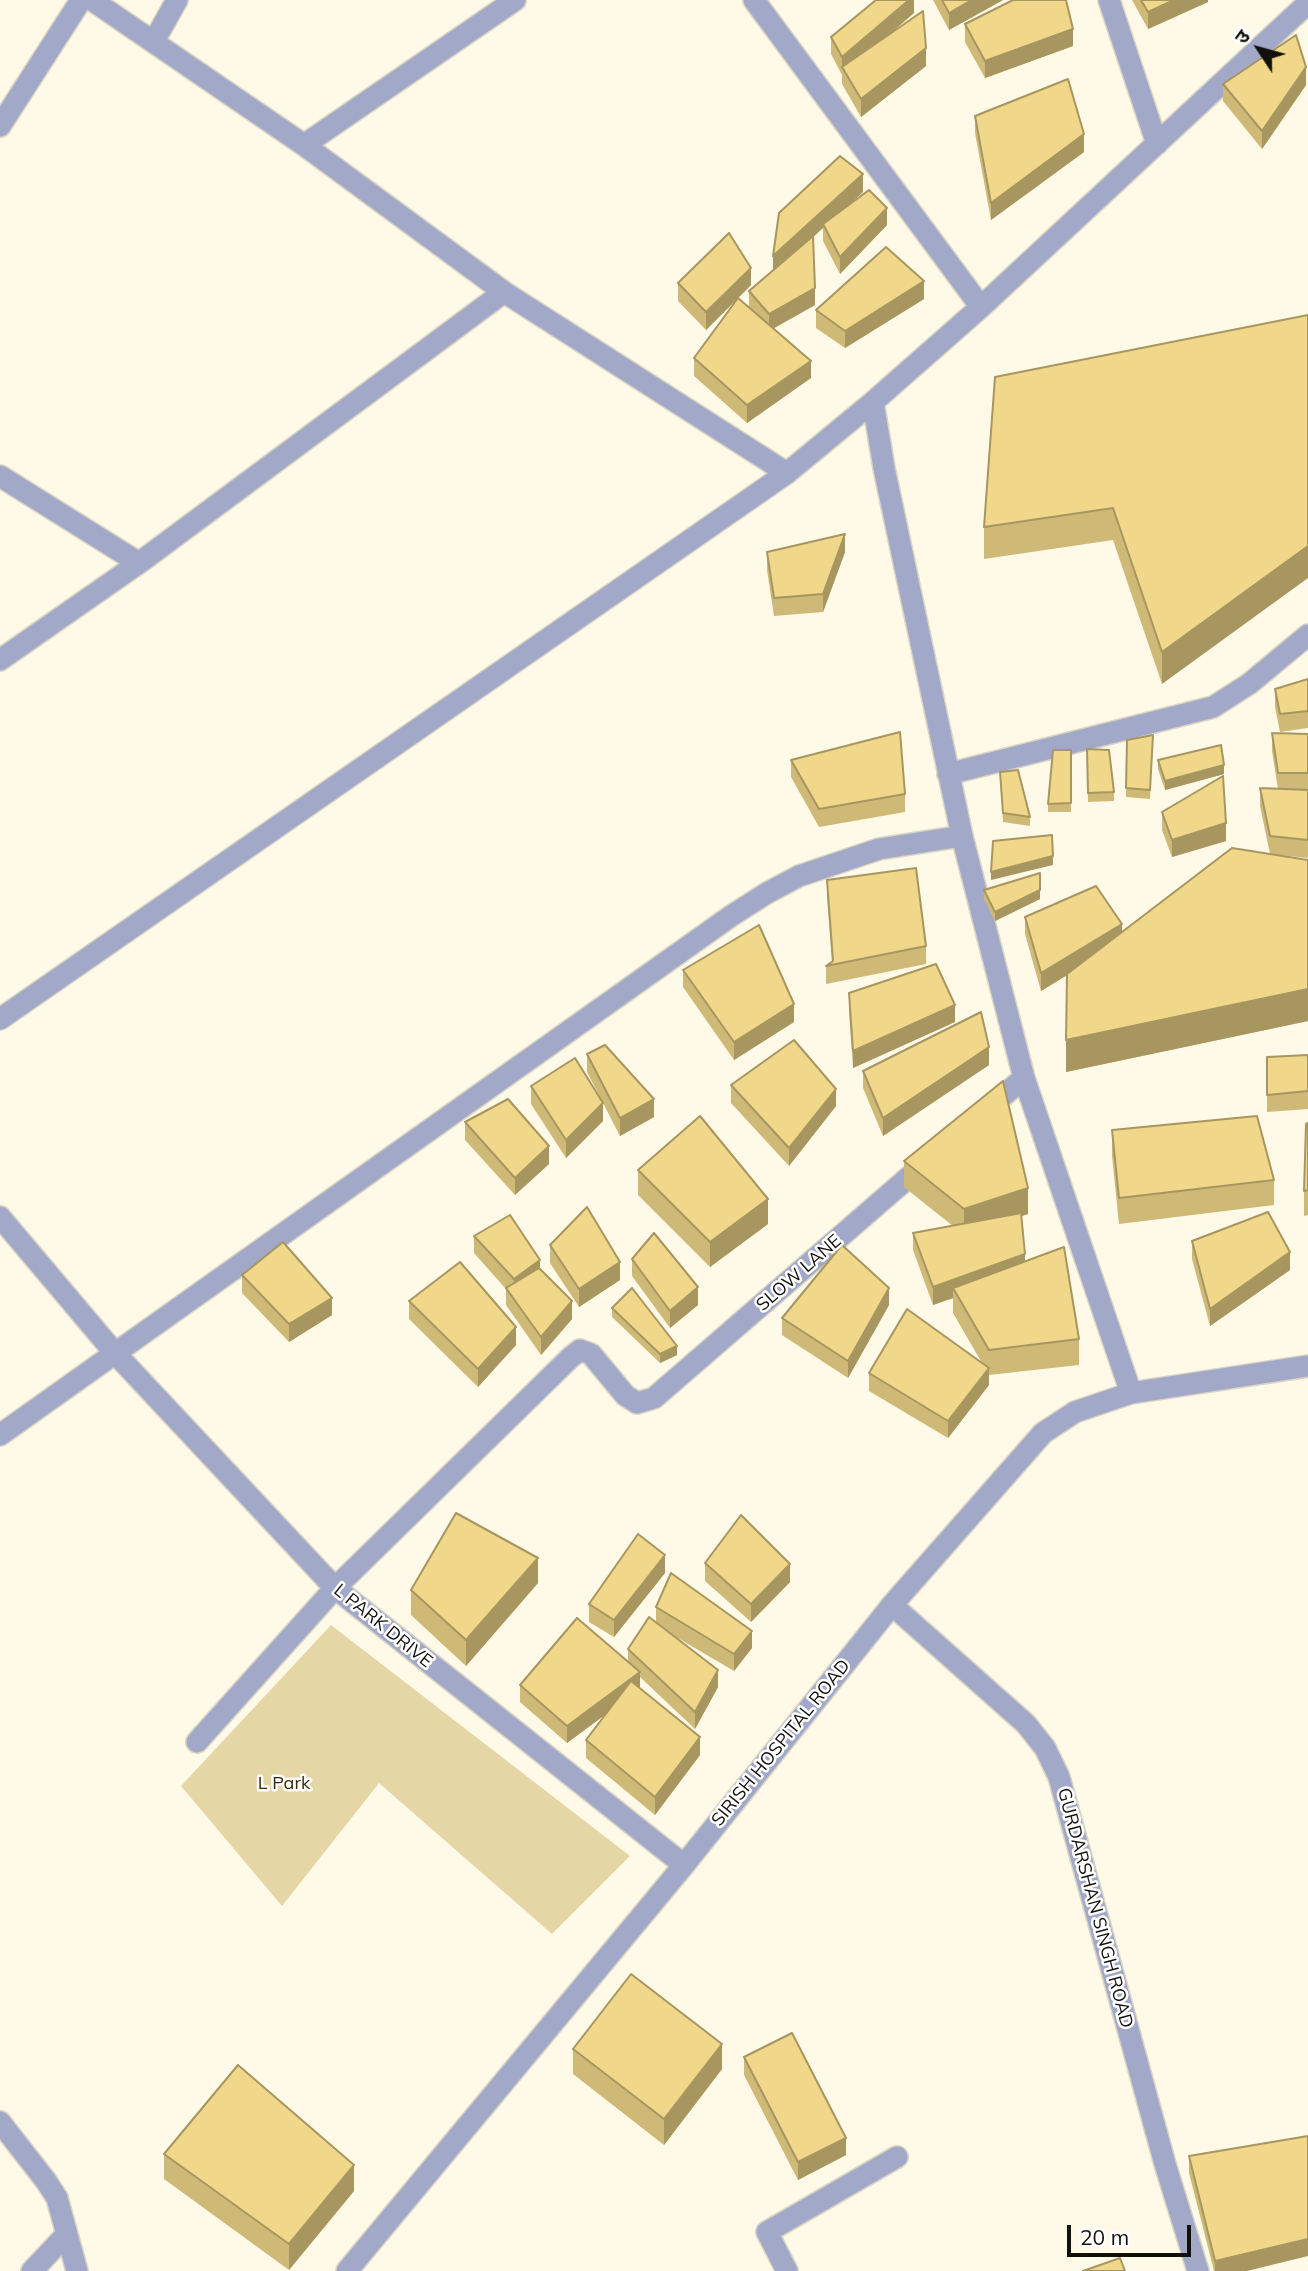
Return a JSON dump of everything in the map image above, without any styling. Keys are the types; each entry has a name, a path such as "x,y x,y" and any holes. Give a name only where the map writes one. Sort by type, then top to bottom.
{"street":[{"path":"0,126 81,0"},
{"path":"92,0 304,145 504,292 787,473"},
{"path":"154,41 177,0"},
{"path":"304,145 515,0"},
{"path":"754,0 981,307"},
{"path":"1109,0 1157,144"},
{"path":"0,1018 787,473 981,307 1308,3"},
{"path":"0,660 139,563 504,292"},
{"path":"873,402 884,468 948,774 1024,1078 1131,1392"},
{"path":"0,476 139,563"},
{"path":"948,774 1213,707 1249,684 1308,635"},
{"path":"0,1435 767,893 799,876 878,849 962,835"},
{"path":"971,1124 1024,1078"},
{"name":"SLOW LANE","path":"335,1588 580,1350 591,1354 625,1395 638,1403 654,1398 939,1151"},
{"name":"L PARK DRIVE","path":"0,1217 114,1352 335,1588 684,1865"},
{"name":"SIRISH HOSPITAL ROAD","path":"347,2271 684,1865 892,1605 1043,1433 1075,1412 1131,1392 1308,1366"},
{"path":"197,1742 335,1588"},
{"name":"GURDARSHAN SINGH ROAD","path":"892,1605 1026,1724 1045,1748 1055,1768 1165,2165 1198,2271"},
{"path":"0,2122 57,2198 77,2271"},
{"path":"787,2271 767,2232 897,2157"},
{"path":"1165,2165 1191,2161"},
{"path":"32,2271 66,2235"}],"green space":[{"name":"L Park","path":"331,1625 630,1856 552,1934 379,1783 282,1906 181,1786"}],"building":[{"path":"876,0 909,0 842,57 831,37"},
{"path":"942,0 972,0 949,13"},
{"path":"1013,0 1066,0 1073,29 985,61 965,24"},
{"path":"1141,0 1174,0 1148,12"},
{"path":"923,11 926,48 861,99 842,67"},
{"path":"1296,35 1306,67 1262,131 1223,84"},
{"path":"1068,79 1084,134 991,203 975,116"},
{"path":"840,156 863,174 773,256 779,213"},
{"path":"869,190 887,208 840,257 823,224"},
{"path":"729,233 751,268 706,312 678,283"},
{"path":"813,236 815,288 769,314 749,291"},
{"path":"886,247 924,281 845,331 816,310"},
{"path":"738,298 811,361 747,405 694,358"},
{"path":"1308,315 1308,546 1162,652 1113,508 984,527 995,377"},
{"path":"845,534 823,594 774,598 767,552"},
{"path":"1308,679 1308,711 1280,714 1275,689"},
{"path":"900,732 905,794 819,809 791,760"},
{"path":"1272,733 1308,734 1308,773 1278,773"},
{"path":"1153,735 1150,790 1126,788 1127,740"},
{"path":"1221,745 1224,765 1165,781 1158,760"},
{"path":"1087,749 1109,750 1114,792 1088,793"},
{"path":"1053,750 1071,750 1071,803 1048,804"},
{"path":"1018,770 1030,817 1003,813 1000,772"},
{"path":"1223,776 1226,823 1172,840 1162,812"},
{"path":"1260,788 1308,790 1308,840 1270,836"},
{"path":"1052,835 1053,856 991,872 993,841"},
{"path":"1232,848 1308,860 1308,989 1066,1040 1067,974"},
{"path":"916,868 926,946 826,966 833,961 827,880"},
{"path":"1040,873 1040,890 995,912 984,890"},
{"path":"1096,886 1122,924 1041,973 1025,917"},
{"path":"759,925 794,1004 734,1042 683,970"},
{"path":"936,964 955,1005 853,1051 849,993"},
{"path":"981,1012 989,1047 883,1118 863,1071"},
{"path":"794,1040 836,1089 789,1148 731,1085"},
{"path":"605,1045 654,1099 620,1118 587,1054"},
{"path":"1308,1055 1308,1091 1267,1095 1267,1057"},
{"path":"575,1058 603,1103 566,1140 531,1086"},
{"path":"1003,1081 1028,1188 964,1209 904,1161"},
{"path":"508,1099 549,1146 515,1178 465,1122"},
{"path":"700,1116 768,1199 710,1242 638,1170"},
{"path":"1257,1116 1274,1180 1119,1198 1112,1130"},
{"path":"1308,1123 1308,1190 1304,1191 1306,1124"},
{"path":"587,1207 620,1262 579,1289 550,1245"},
{"path":"1268,1212 1290,1252 1210,1309 1192,1241"},
{"path":"1021,1213 1025,1254 933,1287 913,1233"},
{"path":"510,1215 540,1260 514,1279 474,1236"},
{"path":"654,1233 698,1287 670,1311 632,1259"},
{"path":"283,1242 332,1298 289,1324 242,1275"},
{"path":"842,1245 889,1288 848,1361 782,1318"},
{"path":"1064,1247 1079,1339 989,1350 953,1288"},
{"path":"460,1262 516,1327 478,1369 409,1301"},
{"path":"539,1268 572,1301 541,1337 506,1288"},
{"path":"632,1288 677,1346 660,1354 612,1308"},
{"path":"907,1309 989,1368 948,1421 869,1373"},
{"path":"456,1513 538,1558 466,1640 411,1590"},
{"path":"741,1515 790,1564 751,1604 705,1563"},
{"path":"638,1534 665,1555 614,1620 589,1604"},
{"path":"671,1573 752,1631 734,1654 656,1607"},
{"path":"649,1617 718,1670 695,1712 628,1649"},
{"path":"577,1618 640,1672 567,1726 520,1685"},
{"path":"631,1681 700,1737 655,1797 586,1740"},
{"path":"631,1974 722,2044 664,2119 573,2049"},
{"path":"792,2033 846,2138 798,2162 744,2057"},
{"path":"238,2065 354,2165 289,2244 164,2154"},
{"path":"1308,2136 1308,2239 1215,2261 1189,2156"},
{"path":"1120,2258 1125,2271 1083,2271"}]}
